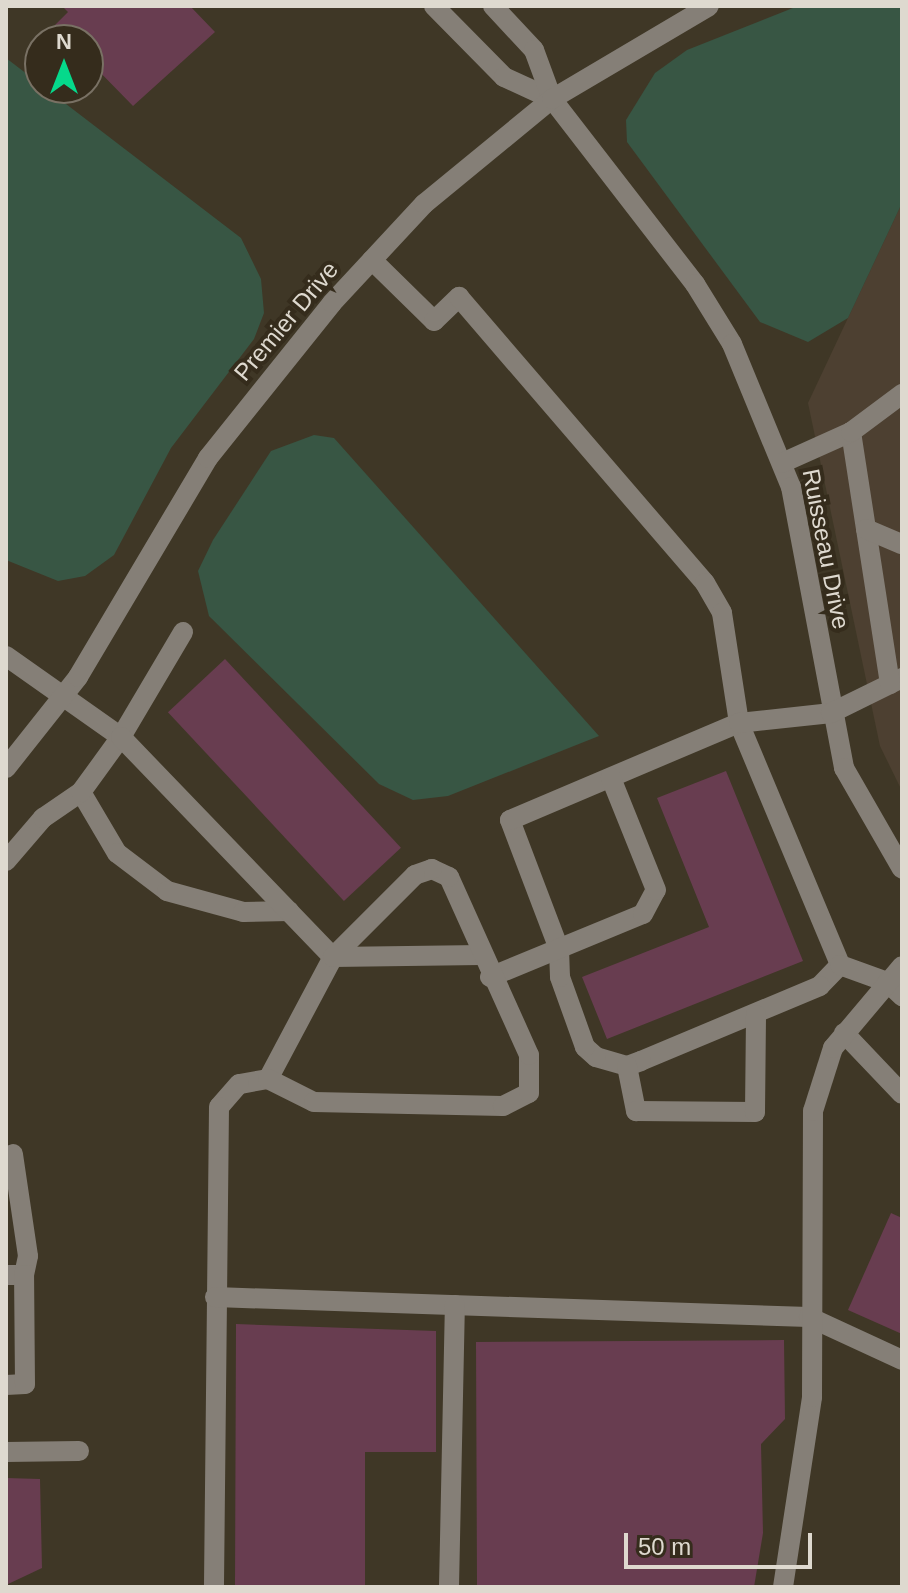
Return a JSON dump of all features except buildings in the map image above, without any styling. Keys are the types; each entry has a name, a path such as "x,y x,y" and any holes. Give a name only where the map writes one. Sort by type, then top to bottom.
{"street":[{"name":"Ruisseau Drive","path":"434,6 504,77 552,99"},
{"name":"Ruisseau Drive","path":"493,6 534,50 552,99 695,284 732,344 782,463 831,713 862,808 902,869"},
{"name":"Premier Drive","path":"6,768 62,698 208,458 372,260 424,204 552,99 709,6"},
{"path":"372,260 434,321 459,297 705,583 722,613 739,723 840,965 887,982 902,996"},
{"path":"782,463 851,432 902,394"},
{"path":"840,965 820,986 627,1066 585,1047 560,977 559,949 510,820 739,723 831,713 896,681 866,529 851,432"},
{"path":"866,529 902,544"},
{"path":"6,861 43,818 81,792 121,737 183,632"},
{"path":"6,656 121,737 333,957 481,955"},
{"path":"490,977 643,914 656,890 611,778"},
{"path":"81,792 117,853 167,891 243,912 289,911"},
{"path":"214,1587 219,1107 239,1084 268,1079 314,1102 520,1101 529,1093 529,1055 490,977 449,877 432,869 415,875 333,957 268,1079"},
{"path":"783,1587 812,1397 809,1317 813,1111 844,1033 902,966"},
{"path":"627,1066 636,1111 755,1112 756,1015"},
{"path":"844,1033 902,1094"},
{"path":"6,1385 25,1384 15,1275 28,1256 13,1154"},
{"path":"215,1297 809,1317 902,1360"},
{"path":"449,1587 455,1305"},
{"path":"6,1452 79,1451"}],"shaded area":[{"path":"902,203 902,791 880,746 808,403"}],"green space":[{"path":"798,6 902,6 902,203 848,318 808,342 760,322 627,142 626,120 655,73 687,50"},
{"path":"6,58 24,72 24,104 66,104 241,238 261,279 264,313 254,339 171,448 114,555 85,576 58,581 6,560"},
{"path":"314,435 334,438 599,736 448,796 413,800 379,784 209,616 198,571 213,540 271,451"}]}
